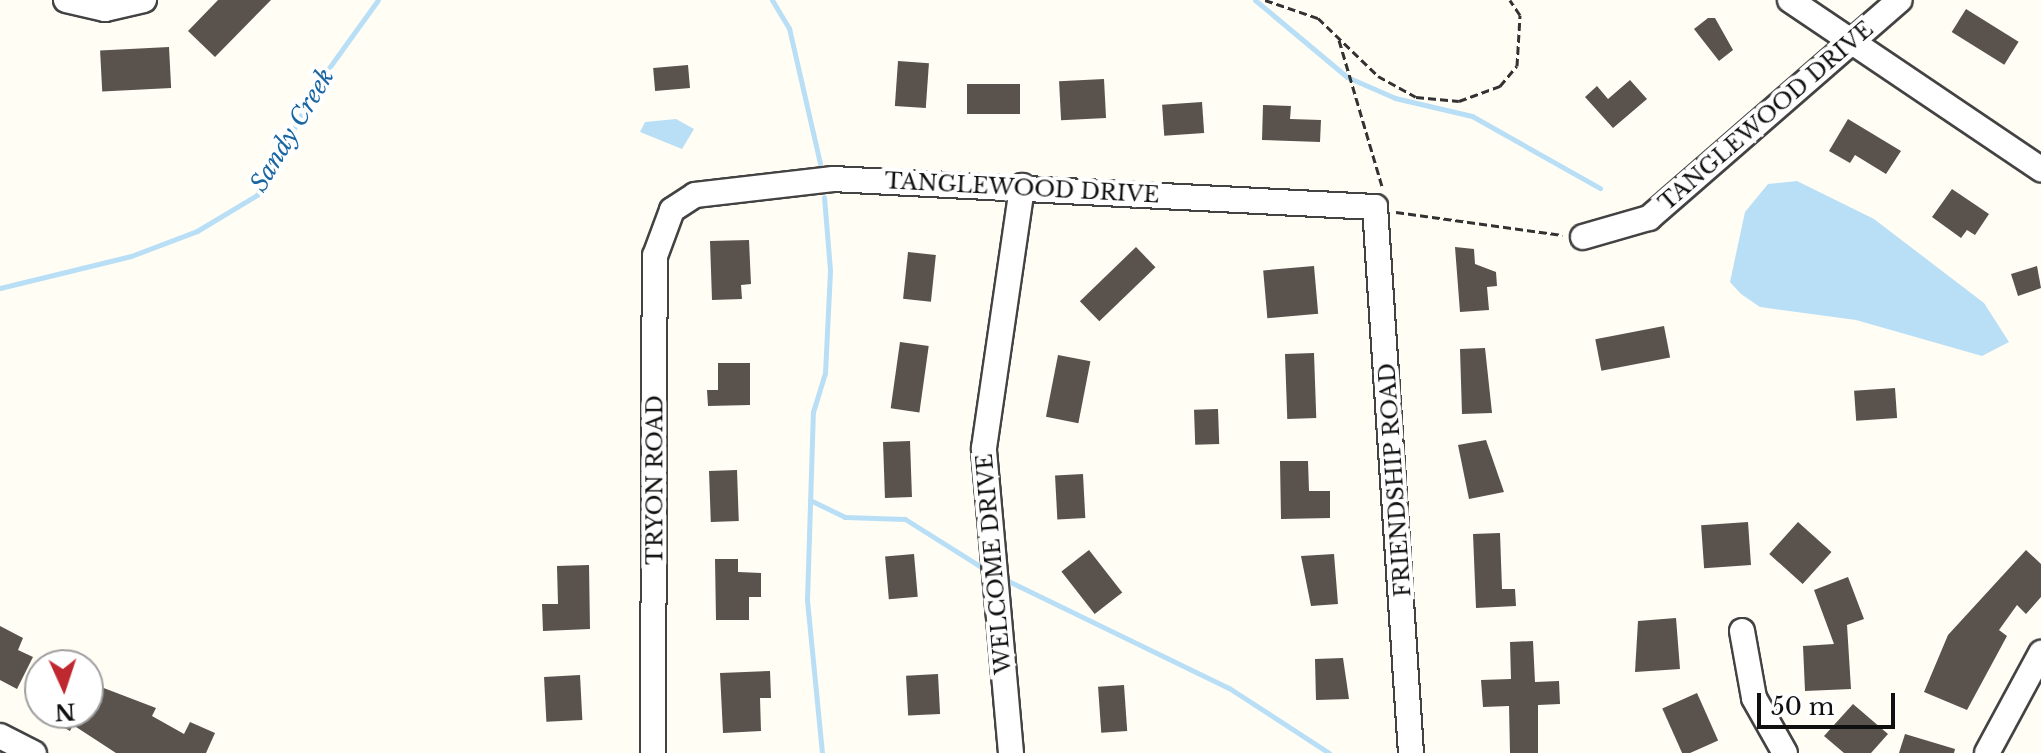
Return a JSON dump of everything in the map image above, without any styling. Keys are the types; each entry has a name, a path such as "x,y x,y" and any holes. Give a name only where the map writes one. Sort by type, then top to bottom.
{"street":[{"path":"66,0 105,9 144,0"},
{"path":"1790,0 1850,44 2041,169"},
{"name":"TANGLEWOOD DRIVE","path":"1583,237 1649,218 1900,0"},
{"name":"TANGLEWOOD DRIVE","path":"672,210 718,189 786,181 1022,186 1375,207"},
{"name":"WELCOME DRIVE","path":"1011,753 983,459 1022,186"},
{"name":"FRIENDSHIP ROAD","path":"1375,207 1411,753"},
{"name":"TRYON ROAD","path":"653,753 655,256 672,210"},
{"path":"1742,631 1754,698 1785,753"},
{"path":"1987,753 2041,653"},
{"path":"0,736 34,753"}],"path":[{"path":"1265,0 1318,18 1378,76 1416,97 1459,101 1500,86 1517,66 1520,15 1510,0"},
{"path":"1339,40 1382,186 1375,207 1583,237"}],"water":[{"path":"676,119 694,129 682,149 640,132 645,122"},
{"path":"1797,181 1874,219 1984,303 2009,342 1982,356 1856,320 1760,307 1741,294 1730,282 1745,212 1768,184"}],"building":[{"path":"218,0 271,0 215,57 188,31"},
{"path":"1966,9 2019,42 2004,65 1952,32"},
{"path":"1708,18 1715,18 1733,50 1719,61 1694,29"},
{"path":"169,47 171,88 102,92 100,51"},
{"path":"898,61 929,63 926,108 895,106"},
{"path":"688,65 690,88 655,91 653,68"},
{"path":"1104,79 1106,118 1061,120 1059,81"},
{"path":"1630,80 1647,99 1613,128 1585,97 1597,86 1608,99"},
{"path":"967,84 1020,84 1020,114 967,114"},
{"path":"1202,102 1204,133 1164,136 1162,105"},
{"path":"1263,105 1291,106 1290,119 1321,120 1320,142 1262,140"},
{"path":"1848,119 1901,151 1886,174 1855,155 1850,163 1829,151"},
{"path":"1952,189 1989,214 1975,235 1967,230 1961,238 1932,217"},
{"path":"749,240 751,284 741,285 742,299 712,300 710,241"},
{"path":"1136,247 1155,267 1099,321 1080,301"},
{"path":"1455,247 1474,249 1475,264 1496,272 1497,286 1487,287 1489,310 1460,312"},
{"path":"908,252 936,255 931,302 903,299"},
{"path":"1314,266 1318,314 1267,318 1263,270"},
{"path":"2037,266 2041,288 2018,296 2011,274"},
{"path":"1664,326 1670,357 1601,371 1595,339"},
{"path":"900,342 929,346 919,412 891,408"},
{"path":"1485,348 1492,413 1462,414 1460,349"},
{"path":"1314,353 1316,418 1287,419 1285,354"},
{"path":"1058,355 1090,361 1078,423 1046,417"},
{"path":"718,363 750,363 750,405 708,406 707,390 718,390"},
{"path":"1895,388 1897,418 1856,421 1854,391"},
{"path":"1218,409 1219,444 1195,445 1194,410"},
{"path":"1486,440 1504,492 1469,499 1458,445"},
{"path":"910,441 912,497 885,498 883,442"},
{"path":"1280,461 1308,461 1309,491 1330,491 1330,518 1281,519"},
{"path":"737,470 739,521 711,522 709,471"},
{"path":"1083,474 1085,518 1057,519 1055,475"},
{"path":"1748,522 1751,565 1704,568 1701,525"},
{"path":"1798,522 1831,552 1803,584 1769,554"},
{"path":"1500,533 1502,589 1515,589 1516,606 1476,608 1473,534"},
{"path":"1089,550 1122,593 1095,614 1061,572"},
{"path":"2026,550 2041,564 2041,597 2026,614 2017,605 1999,630 2007,636 1967,710 1924,692 1948,635"},
{"path":"914,554 918,597 889,599 885,557"},
{"path":"1334,554 1338,604 1311,606 1301,556"},
{"path":"715,559 738,559 738,572 761,573 761,597 749,597 749,620 716,620"},
{"path":"589,565 590,629 543,631 542,604 558,604 557,566"},
{"path":"1848,577 1864,619 1847,625 1851,689 1805,691 1803,646 1834,644 1814,590"},
{"path":"1676,618 1680,669 1635,672 1638,621"},
{"path":"0,626 23,638 18,650 24,653 24,675 17,689 0,680"},
{"path":"1533,641 1535,682 1559,681 1560,704 1538,705 1538,753 1510,753 1509,706 1483,707 1481,680 1511,679 1510,642"},
{"path":"1343,658 1349,699 1316,700 1315,659"},
{"path":"770,671 771,698 760,698 761,731 723,733 720,673"},
{"path":"938,674 940,714 908,716 906,676"},
{"path":"580,675 582,720 546,722 544,677"},
{"path":"1124,685 1127,731 1101,733 1098,687"},
{"path":"104,688 156,708 152,716 184,734 190,722 215,733 206,753 116,753 79,729 104,729"},
{"path":"1697,693 1718,741 1690,753 1682,753 1662,708"},
{"path":"1853,704 1888,734 1871,753 1844,753 1824,736"},
{"path":"1905,734 1955,749 1954,753 1899,753"}],"waterway":[{"name":"Sandy Creek","path":"0,288 131,256 197,231 257,195 321,79 378,0"},
{"path":"772,0 789,28 820,163"},
{"path":"1255,0 1347,77 1395,98 1472,116 1600,188"},
{"path":"822,753 807,600 813,412 825,373 830,270 824,197"},
{"path":"810,500 845,517 905,519 986,570"},
{"path":"1002,578 1229,688 1329,753"}]}
